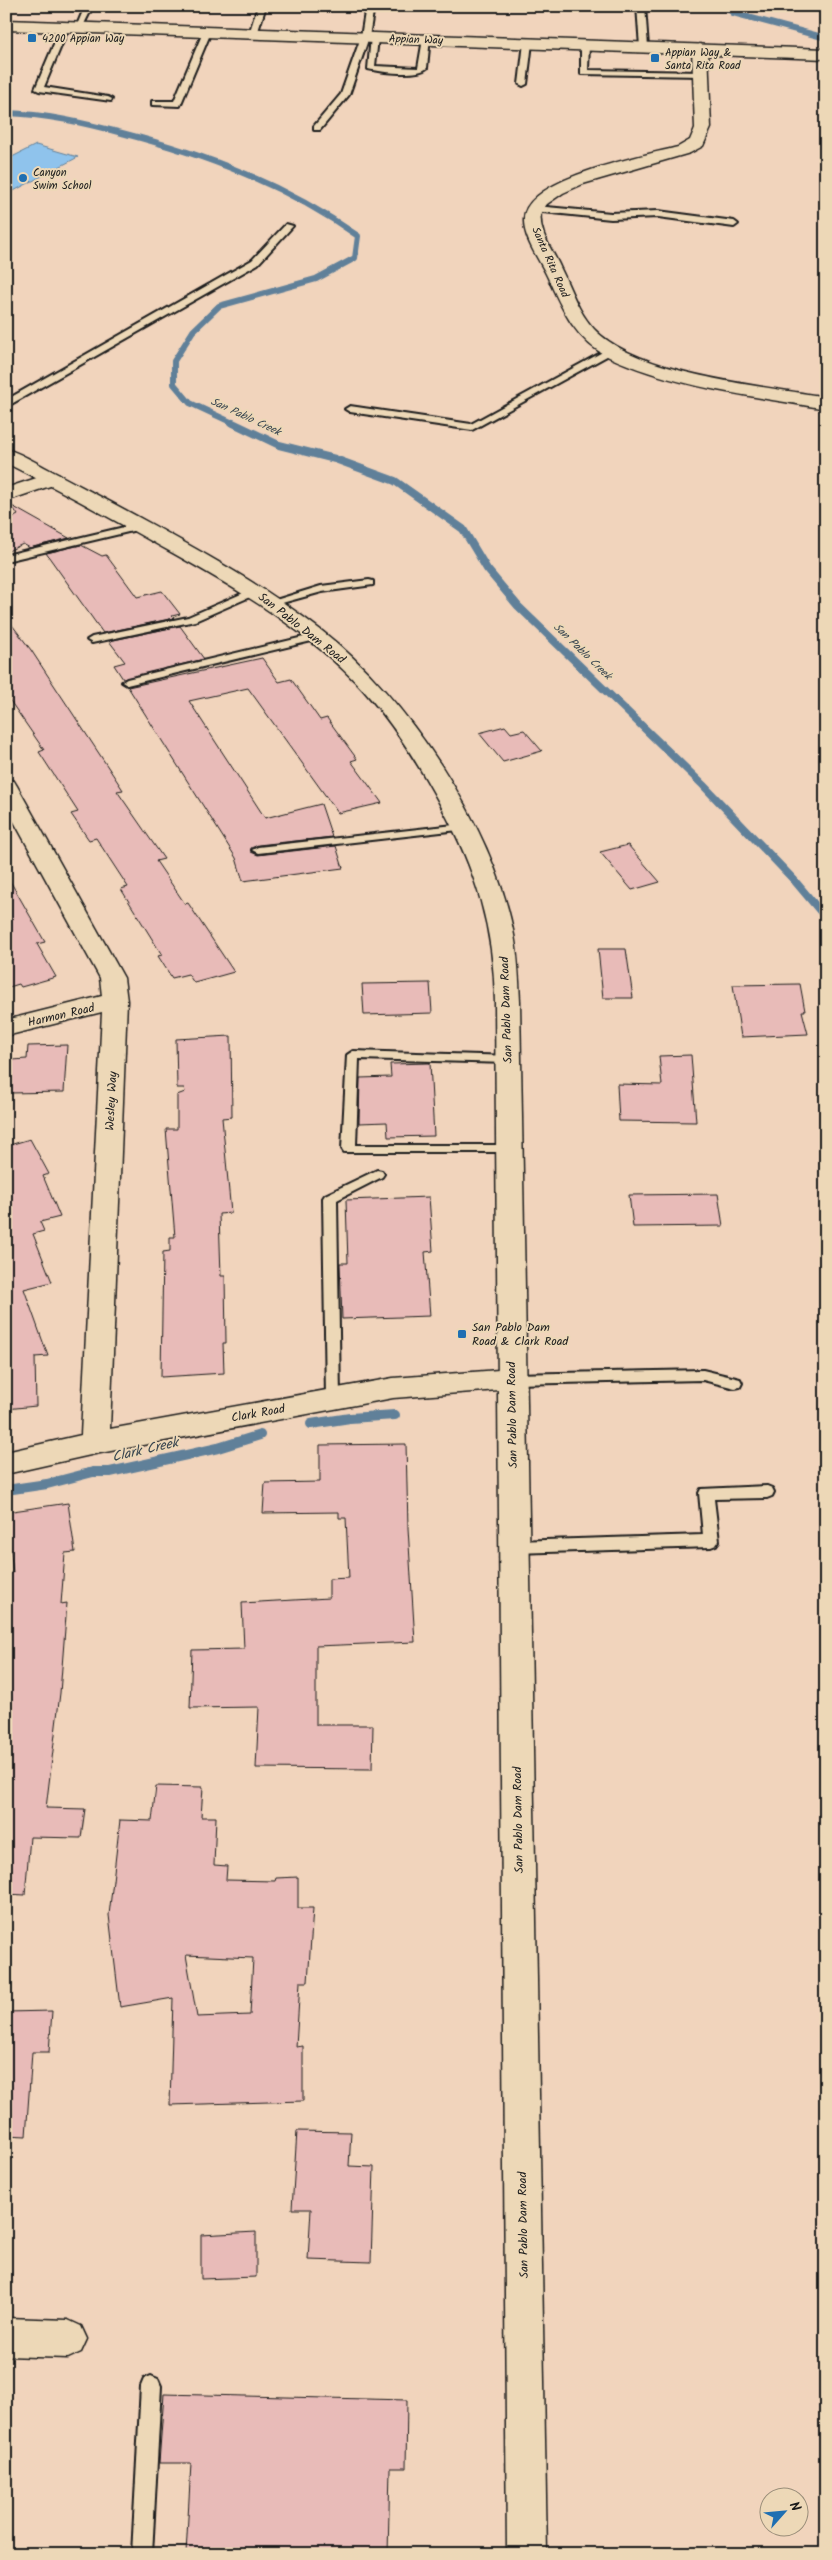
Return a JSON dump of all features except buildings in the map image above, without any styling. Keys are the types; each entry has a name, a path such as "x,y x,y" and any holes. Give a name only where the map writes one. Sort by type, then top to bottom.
{"main road":[{"name":"Appian Way","path":"6,25 826,54"},
{"name":"Santa Rita Road","path":"700,49 703,128 697,143 684,150 597,173 567,184 546,195 534,212 534,228 575,317 594,339 611,351 646,365 695,378 826,403"},
{"name":"San Pablo Dam Road","path":"6,455 141,526 263,597 316,637 358,674 394,712 431,765 463,826 487,883 504,944 508,1059 527,2554"},
{"path":"6,495 52,479"},
{"name":"Wesley Way","path":"6,786 112,978 115,1002 95,1442"},
{"name":"Harmon Road","path":"6,1028 115,1002"},
{"name":"Clark Road","path":"6,1463 95,1442 393,1388 512,1379"},
{"path":"6,2337 68,2339"}],"lane":[{"path":"88,6 71,28 39,89 108,99"},
{"path":"252,34 262,6"},
{"path":"370,6 371,67 382,70 420,70 423,68 427,39"},
{"path":"641,6 644,47"},
{"path":"155,103 177,104 207,32"},
{"path":"317,128 345,95 370,38"},
{"path":"523,84 528,43"},
{"path":"585,45 584,72 702,74"},
{"path":"536,209 611,216 658,214 734,224"},
{"path":"6,404 255,262 289,226"},
{"path":"350,409 472,427 611,351"},
{"path":"6,558 141,526"},
{"path":"92,640 192,619 263,597 369,583"},
{"path":"127,682 316,637"},
{"path":"258,850 463,826"},
{"path":"508,1059 353,1055 349,1149 509,1149"},
{"path":"333,1399 330,1198 377,1174"},
{"path":"512,1379 703,1376 735,1383"},
{"path":"514,1547 711,1541 706,1493 767,1492"},
{"path":"142,2554 151,2386"}],"water":[{"name":"Canyon Swim School","path":"36,145 78,157 6,195 6,160"}],"waterway":[{"path":"725,6 733,13 826,38"},
{"name":"San Pablo Creek","path":"6,113 65,120 185,151 245,174 303,201 358,236 355,258 316,279 219,306 193,331 174,361 174,384 190,403 235,424"},
{"name":"San Pablo Creek","path":"233,423 279,445 335,459 395,481 463,529 487,569 518,606 703,785 794,880 826,918"},
{"name":"Clark Creek","path":"311,1424 350,1418 395,1415"},
{"name":"Clark Creek","path":"6,1490 47,1484 93,1472 110,1472 218,1448 260,1435"}],"place":[{"name":"4200 Appian Way","path":"32,38"},
{"name":"Appian Way & Santa Rita Road","path":"655,58"},
{"name":"Canyon Swim School","path":"23,178"},
{"name":"San Pablo Dam Road & Clark Road","path":"462,1334"}]}
